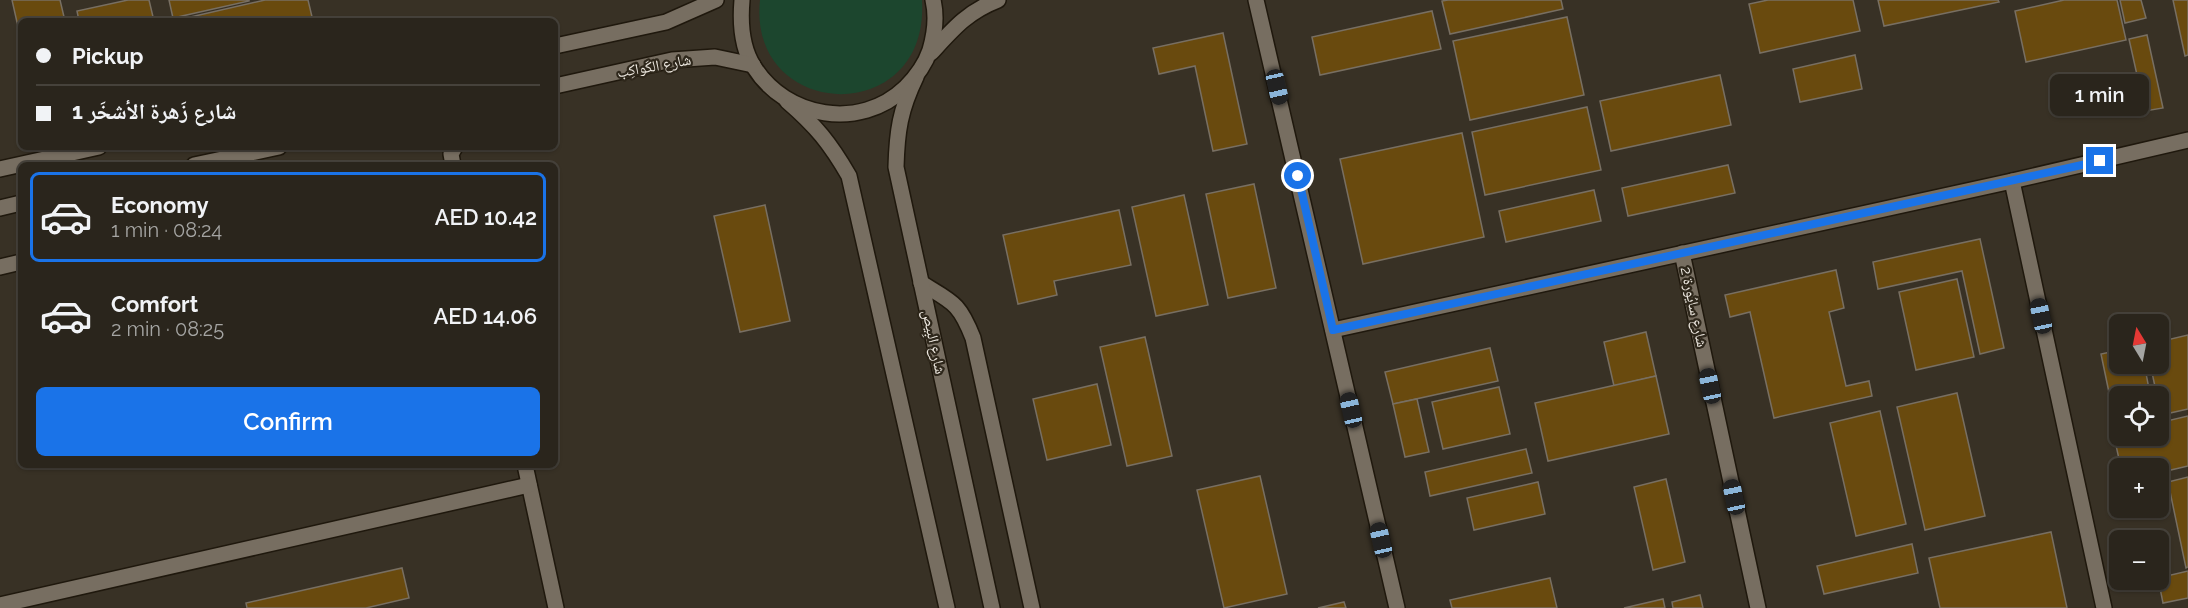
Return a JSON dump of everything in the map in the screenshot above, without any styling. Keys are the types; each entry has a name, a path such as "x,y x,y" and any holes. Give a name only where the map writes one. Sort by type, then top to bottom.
{"street":[{"path":"558,45 666,22 716,0"},
{"path":"742,0 741,22 744,44 753,65 767,85 813,123 833,147 849,176 947,608"},
{"path":"927,57 934,34 933,0"},
{"path":"927,57 958,24 978,8 998,0"},
{"path":"1256,0 1397,608"},
{"name":"شارع الكَواكِب","path":"558,85 672,60 715,57 753,65"},
{"name":"شارع البِيص","path":"927,57 904,101 897,133 896,167 992,608"},
{"path":"787,101 813,112 842,115 870,110 895,96 916,77"},
{"path":"1333,330 2012,181 2188,140"},
{"path":"32,162 86,150"},
{"path":"225,161 267,150"},
{"path":"0,169 18,165"},
{"path":"2012,181 2104,608"},
{"path":"0,208 18,204"},
{"name":"شارع سايُورة 2","path":"1682,253 1758,608"},
{"path":"0,267 18,263"},
{"path":"921,283 956,304 966,319 973,338 1032,608"},
{"path":"526,468 556,608"},
{"path":"0,605 529,485"}],"green space":[{"path":"760,0 922,0 917,42 898,72 871,89 839,94 808,88 781,70 764,40"}],"building":[{"path":"12,0 60,0 64,18 18,18 18,27"},
{"path":"128,0 149,0 153,18 78,18 77,11"},
{"path":"169,0 249,0 249,1 173,18"},
{"path":"265,0 308,0 312,18 186,18"},
{"path":"1561,0 1563,9 1450,34 1442,1"},
{"path":"1768,0 1853,0 1860,31 1760,53 1749,4"},
{"path":"1878,0 1998,0 1999,2 1884,26"},
{"path":"2064,0 2117,0 2126,40 2026,62 2015,11"},
{"path":"2120,0 2141,0 2146,18 2125,23"},
{"path":"2173,0 2188,0 2188,55 2185,56"},
{"path":"1432,11 1441,49 1320,75 1312,37"},
{"path":"1567,17 1584,95 1470,120 1453,41"},
{"path":"1223,33 1247,144 1213,151 1195,66 1159,74 1153,48"},
{"path":"2147,35 2163,108 2145,111 2129,39"},
{"path":"1855,55 1862,89 1800,102 1793,69"},
{"path":"1720,75 1731,125 1611,151 1600,101"},
{"path":"1587,107 1601,170 1485,195 1472,132"},
{"path":"1462,133 1484,237 1363,264 1340,159"},
{"path":"1728,165 1735,193 1628,216 1622,188"},
{"path":"1254,184 1276,288 1228,298 1206,194"},
{"path":"1594,190 1601,221 1506,242 1499,211"},
{"path":"1184,195 1208,305 1156,316 1132,207"},
{"path":"765,205 790,321 740,332 714,216"},
{"path":"1119,210 1131,265 1054,281 1057,295 1018,304 1003,235"},
{"path":"1980,239 2004,348 1980,354 1962,271 1878,289 1873,262"},
{"path":"1836,270 1844,308 1829,312 1846,386 1869,381 1872,396 1774,418 1750,312 1730,317 1725,295"},
{"path":"1957,279 1974,357 1916,370 1899,292"},
{"path":"1646,332 1656,376 1614,386 1604,342"},
{"path":"2188,335 2188,409 2169,413 2169,386 2155,386 2152,374 2169,374 2169,339"},
{"path":"1145,337 1172,456 1127,466 1100,347"},
{"path":"1490,348 1498,381 1393,404 1385,372"},
{"path":"2109,352 2109,374 2146,374 2148,386 2109,386 2109,392 2101,354"},
{"path":"1656,376 1669,434 1548,461 1535,403"},
{"path":"1097,384 1111,445 1047,460 1033,399"},
{"path":"1499,387 1510,434 1443,449 1432,402"},
{"path":"1957,393 1985,516 1925,530 1897,407"},
{"path":"1417,399 1429,452 1405,457 1393,404"},
{"path":"1880,411 1906,524 1856,536 1830,423"},
{"path":"2188,416 2188,466 2169,470 2169,458 2119,458 2116,446 2169,446 2169,420"},
{"path":"1526,449 1532,473 1430,496 1425,472"},
{"path":"1260,476 1287,594 1224,608 1197,490"},
{"path":"2188,477 2188,567 2186,568 2169,487 2169,482"},
{"path":"1666,479 1685,562 1653,570 1634,487"},
{"path":"1538,482 1545,514 1474,530 1467,498"},
{"path":"2051,532 2067,608 1940,608 1929,558"},
{"path":"1912,544 1918,573 1824,594 1817,566"},
{"path":"402,568 409,598 366,608 247,608 246,603"},
{"path":"2188,571 2188,598 2163,603 2160,590 2169,590 2169,575"},
{"path":"1550,578 1557,608 1452,608 1450,600"},
{"path":"1700,595 1703,608 1673,608 1672,602"},
{"path":"1663,599 1665,608 1624,608"},
{"path":"1344,602 1346,608 1318,608"}],"route":[{"path":"1298,176 1333,330 2100,161"}]}
